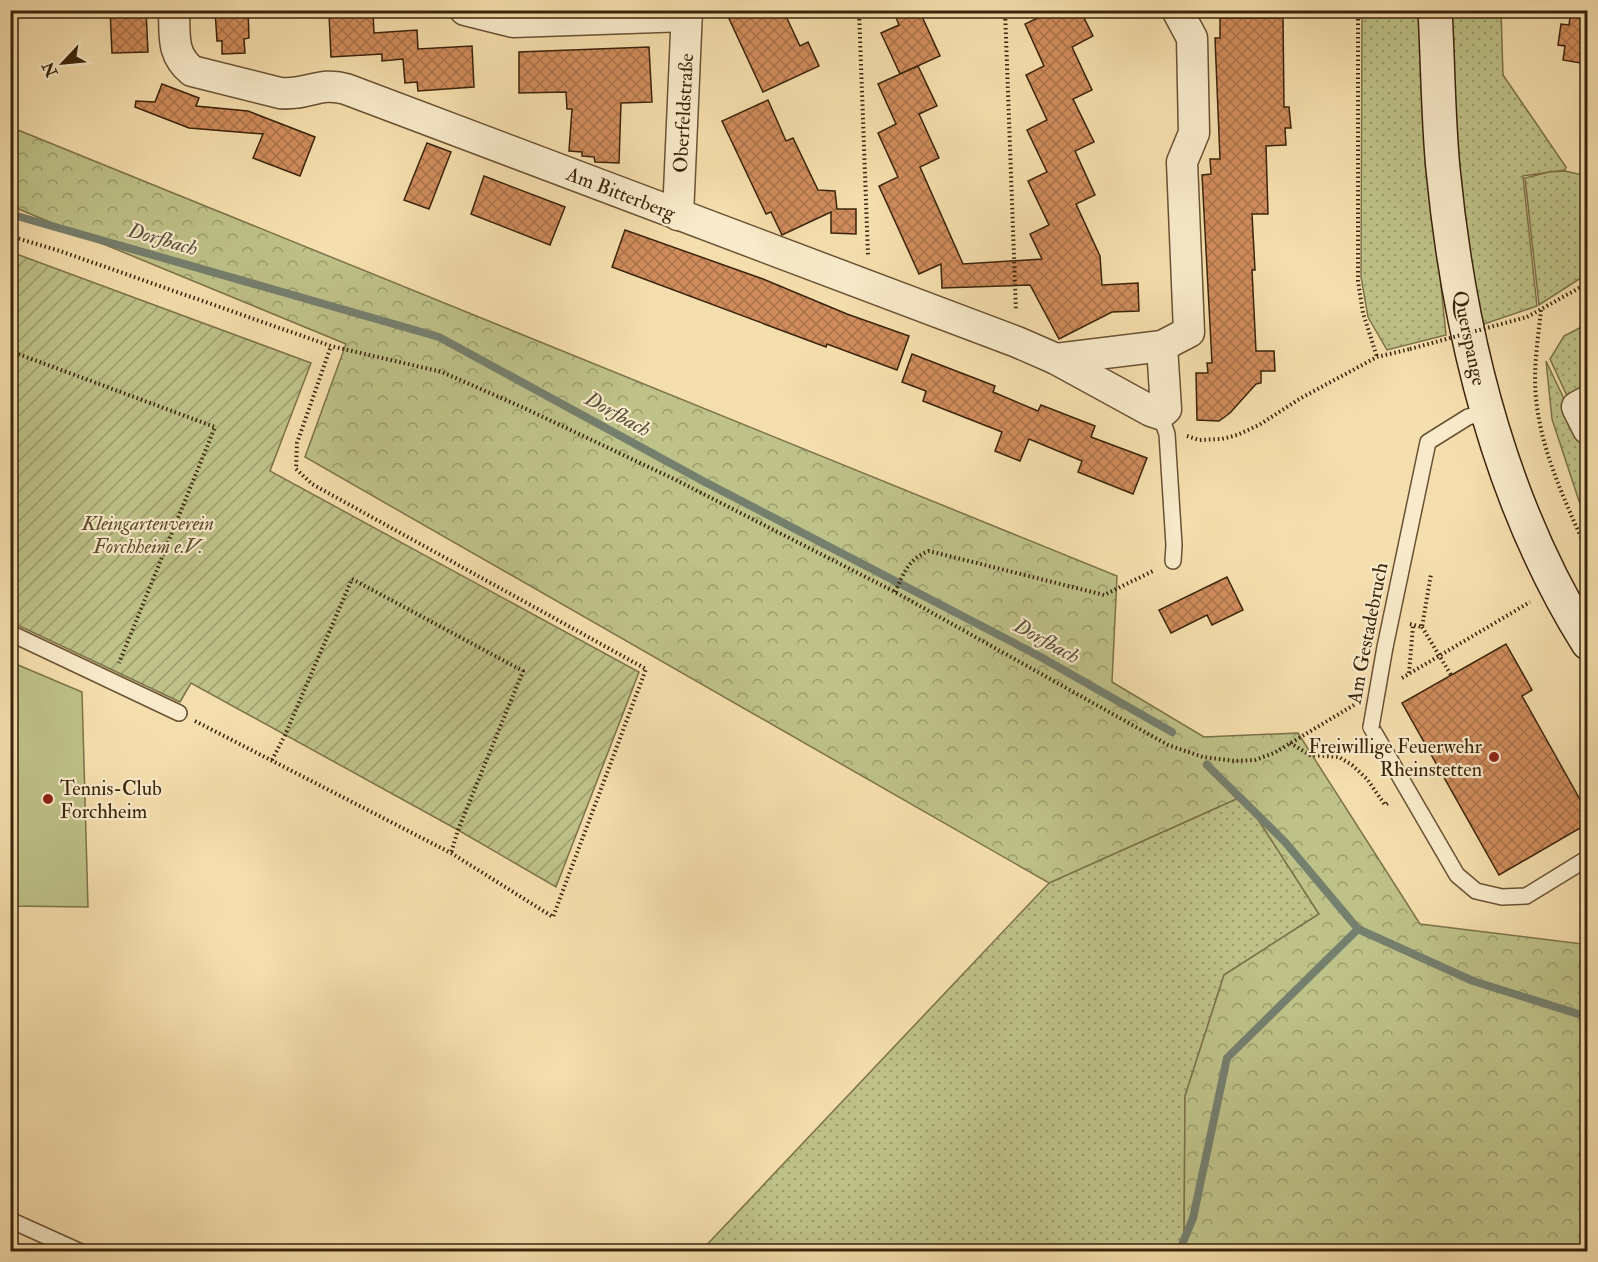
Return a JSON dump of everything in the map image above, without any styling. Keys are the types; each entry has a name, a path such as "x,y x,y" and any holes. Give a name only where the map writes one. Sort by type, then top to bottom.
{"main road":[{"name":"Querspange","path":"1435,10 1443,168 1467,338 1486,412 1512,489 1563,604 1587,643"}],"street":[{"name":"Am Bitterberg","path":"174,10 176,51 182,63 192,71 280,93 304,93 322,86 334,85 346,89 1017,342 1056,359 1160,414"},
{"path":"465,10 513,22 687,13"},
{"path":"1056,359 1162,346 1189,332 1182,162 1194,133 1191,38 1177,10"},
{"name":"Oberfeldstraße","path":"678,215 687,13"},
{"path":"1160,414 1166,409 1162,346"},
{"path":"1587,401 1577,406 1587,429"}],"lane":[{"name":"Am Gestadebruch","path":"1486,412 1468,417 1428,442 1390,621 1371,727 1457,874 1476,891 1502,897 1526,896 1587,858"},
{"path":"1160,414 1167,434 1174,544 1173,561"},
{"path":"10,633 179,713"},
{"path":"10,1220 81,1251"}],"path":[{"path":"859,10 869,287"},
{"path":"1005,10 1017,342"},
{"path":"1358,10 1358,281 1363,313 1377,357"},
{"path":"10,236 60,251 331,346 442,372 524,408 674,479 896,590 1168,745 1203,757 1235,761 1255,760 1274,753 1359,702"},
{"path":"1160,414 1180,433 1199,440 1222,439 1237,435 1259,426 1301,398 1377,357 1527,317 1587,283"},
{"path":"1540,310 1535,366 1536,398 1541,430 1553,470 1587,553"},
{"path":"179,713 451,853 553,917 646,669 312,484 296,470 297,443 331,346"},
{"path":"10,351 215,428 110,679"},
{"path":"896,590 905,570 917,556 929,551 1104,595 1173,561"},
{"path":"1422,627 1431,574"},
{"path":"272,760 352,579 523,671 458,830 451,853"},
{"path":"1399,679 1535,599"},
{"path":"1390,621 1422,627 1451,675"},
{"path":"1409,673 1413,624"},
{"path":"1290,743 1310,755 1339,757 1352,765 1367,779 1385,805 1408,792"}],"green space":[{"path":"1362,11 1422,11 1429,168 1446,335 1387,350 1368,317 1361,277"},
{"path":"1450,11 1501,11 1503,75 1566,167 1565,170 1523,176 1537,306 1481,325 1463,224 1453,128"},
{"path":"13,128 1117,576 1112,682 1204,737 1298,733 1420,924 1582,944 1587,941 1587,1251 1184,1251 1185,1096 1224,975 1319,914 1243,796 1049,883 305,457 346,344 11,206 10,133"},
{"path":"1565,171 1587,176 1587,274 1539,305 1525,178"},
{"name":"Kleingartenverein Forchheim e.V.","path":"11,252 311,363 270,471 639,672 556,887 458,830 191,683 180,702 11,622"},
{"path":"1587,324 1587,387 1568,398 1550,359 1564,336"},
{"path":"1546,361 1587,447 1587,521 1552,419"},
{"name":"Tennis-Club Forchheim","path":"11,662 82,692 88,907 11,906"},
{"path":"1243,796 1319,914 1224,975 1185,1096 1184,1251 700,1252 1049,883"}],"building":[{"path":"110,10 146,10 148,52 112,53"},
{"path":"215,10 248,10 249,38 244,39 245,53 222,54 222,41 217,41"},
{"path":"725,10 783,10 800,46 808,42 819,66 763,92"},
{"path":"893,10 919,10 940,56 900,74 881,33 899,25"},
{"path":"1054,10 1080,10 1093,36 1072,47 1092,90 1073,99 1094,142 1075,151 1095,195 1076,204 1100,256 1102,285 1138,283 1139,311 1112,312 1059,339 1030,285 942,288 941,264 919,274 879,186 898,177 878,133 896,124 878,84 918,66 937,106 919,114 939,158 920,167 963,264 1042,259 1030,234 1049,225 1028,181 1047,172 1027,130 1047,120 1026,75 1044,66 1025,24"},
{"path":"1571,10 1587,10 1587,64 1563,60 1565,46 1558,45 1561,24 1569,25"},
{"path":"373,12 374,33 417,30 418,49 472,46 474,87 418,91 417,82 405,83 403,59 382,61 382,54 331,57 329,14"},
{"path":"1220,18 1283,18 1284,107 1289,107 1291,128 1285,128 1286,145 1266,146 1268,214 1252,214 1256,351 1274,351 1275,371 1261,371 1261,383 1256,384 1230,413 1219,421 1197,420 1196,373 1208,373 1207,363 1212,363 1202,175 1211,174 1210,159 1220,159 1215,38 1220,38"},
{"path":"649,47 652,102 621,103 619,163 595,162 594,157 582,156 582,152 569,151 572,109 567,109 566,92 519,93 519,52"},
{"path":"162,84 199,98 196,106 248,111 315,137 300,176 253,158 263,134 189,128 135,107 136,101 155,102"},
{"path":"768,100 786,141 793,138 818,190 835,191 837,209 856,209 856,234 831,233 831,212 782,235 771,212 766,214 722,121"},
{"path":"427,143 451,152 429,209 404,200"},
{"path":"484,176 565,207 550,245 471,214"},
{"path":"625,230 763,279 847,314 909,336 897,370 827,344 826,347 612,267"},
{"path":"912,354 995,386 993,392 1038,411 1041,405 1095,426 1091,437 1147,458 1133,494 1078,472 1082,461 1029,439 1020,461 995,451 1002,432 923,401 926,391 902,382"},
{"path":"1227,577 1243,610 1212,625 1207,615 1171,633 1159,610"},
{"name":"Freiwillige Feuerwehr Rheinstetten","path":"1506,644 1532,690 1522,696 1587,812 1587,824 1499,875 1402,703"}],"waterway":[{"name":"Dorfbach","path":"10,214 439,337 703,481 1039,656 1172,732"},
{"path":"1207,765 1285,842 1358,929 1473,981 1588,1017"},
{"path":"1179,1252 1193,1218 1227,1058 1358,929"}],"place":[{"name":"Freiwillige Feuerwehr Rheinstetten","path":"1494,757"},
{"name":"Tennis-Club Forchheim","path":"48,799"}]}
